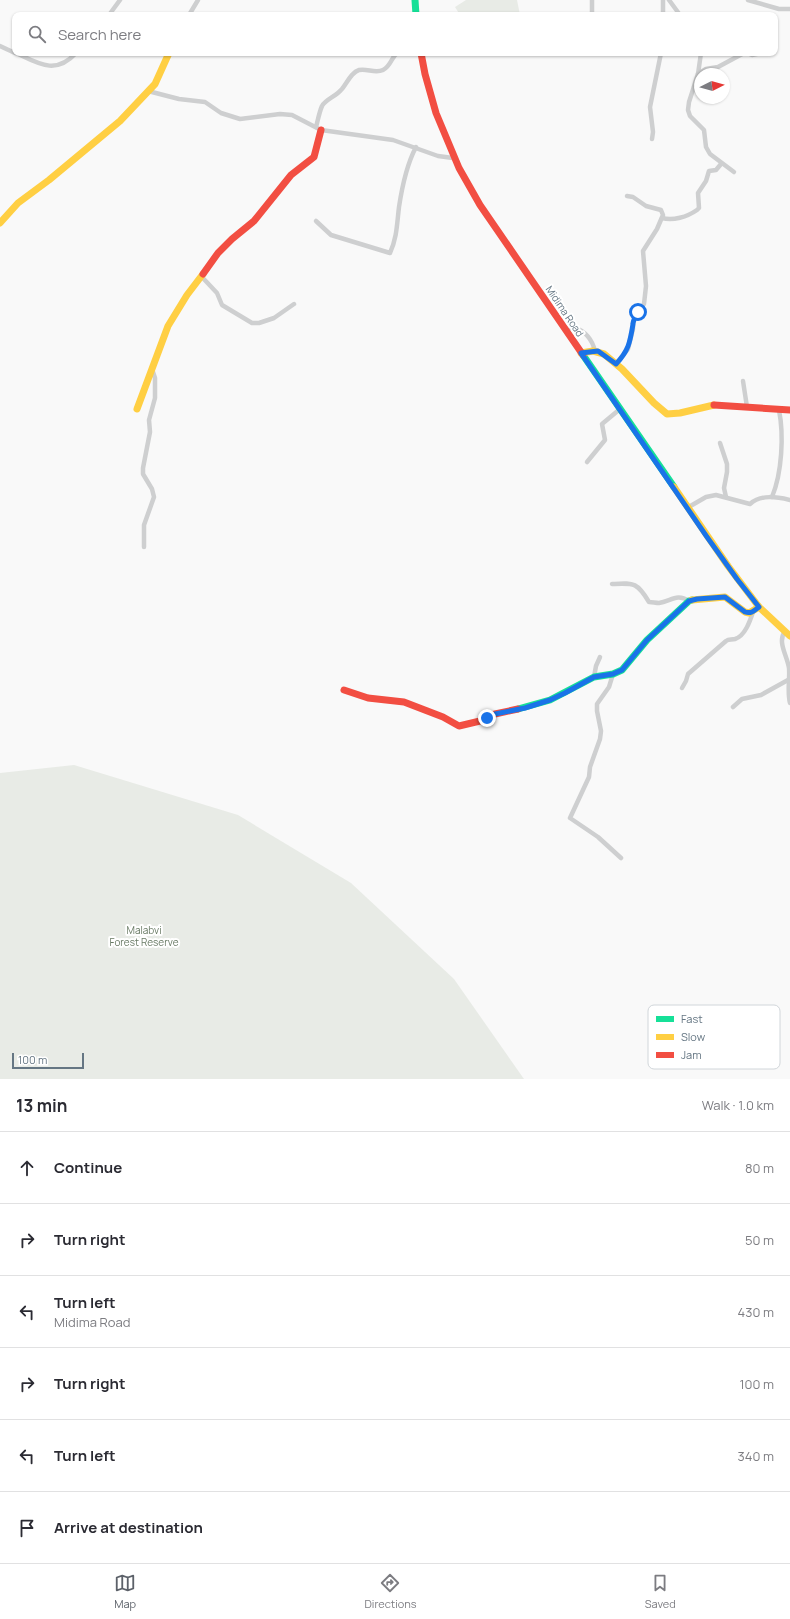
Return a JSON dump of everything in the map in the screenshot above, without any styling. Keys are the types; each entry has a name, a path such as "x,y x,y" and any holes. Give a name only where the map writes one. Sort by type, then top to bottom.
{"street":[{"path":"111,12 120,0"},
{"path":"191,12 198,0"},
{"path":"415,0 416,12"},
{"path":"592,0 592,12"},
{"path":"663,0 663,12"},
{"path":"669,0 678,12"},
{"path":"748,0 779,9 789,10"},
{"path":"0,46 12,52"},
{"path":"22,56 34,61 55,66 66,63 73,56"},
{"path":"0,223 18,202 112,128 159,78 168,56"},
{"path":"137,409 172,318 200,276 218,253 254,221 286,180 314,157 322,106 338,93 356,72 362,70 383,70 390,64 393,56"},
{"name":"Midima Road","path":"422,56 433,108 453,158 465,181 497,231 732,573 759,607 787,634"},
{"path":"652,139 653,132 650,107 660,56"},
{"path":"699,68 701,56"},
{"path":"712,68 718,67 738,56"},
{"path":"694,86 689,102 688,110 690,116 704,130 708,151 721,164 734,172"},
{"path":"148,91 205,102 221,113 240,119 285,114 298,117 319,128 392,140 416,147 438,156 453,158"},
{"path":"316,221 331,235 390,253 397,231 405,177 416,147"},
{"path":"662,218 678,218 697,210 699,204 698,193 706,181 709,171 716,170 721,164"},
{"path":"616,364 628,349 633,323 644,304 646,286 643,251 662,218 661,210 646,206 633,197 627,196"},
{"path":"200,276 217,293 222,305 252,323 259,323 274,318 294,304"},
{"path":"565,330 574,327 583,331 592,343 595,351"},
{"path":"581,353 595,351 604,354 667,414 716,405 790,410"},
{"path":"144,546 144,525 154,497 152,489 143,474 150,432 149,420 155,398 155,378 152,369"},
{"path":"743,381 747,407"},
{"path":"587,462 605,440 602,424 620,409"},
{"path":"772,497 778,480 782,426 779,410"},
{"path":"720,443 727,464 724,488 726,497"},
{"path":"688,508 706,497 716,495 750,504 756,499 772,497 790,500"},
{"path":"612,584 629,583 636,585 642,589 649,602 658,603 673,598 683,598 689,601"},
{"path":"344,690 374,699 404,702 430,712 459,726 480,721 495,714 525,708 550,700 594,677 613,674 622,670 647,640 689,601 725,597 745,612 753,612"},
{"path":"682,688 686,682 688,674 728,639 736,639 747,628 753,612 759,607"},
{"path":"787,634 782,635 782,646 789,667 788,680 790,703"},
{"path":"594,677 596,666 600,657"},
{"path":"613,674 609,687 597,704 601,731 600,739 590,768 589,777 570,818 598,837 621,858"},
{"path":"733,707 742,699 761,695 788,680"}],"green space":[{"path":"466,0 517,0 519,12 458,12 455,7"},
{"name":"Malabvi Forest Reserve","path":"74,765 238,815 351,883 454,979 524,1079 0,1079 0,773"}],"traffic: fast":[{"path":"415,0 416,12"},
{"path":"583,355 674,487"},
{"path":"518,709 550,700 594,677 613,674 622,670 647,640 689,601 692,600"}],"traffic: slow":[{"path":"0,223 18,203 49,180 120,121 155,84 168,56"},
{"path":"137,409 168,326 187,295 203,274"},
{"path":"581,353 593,351 604,354 622,369 654,403 667,414 680,413 714,405"},
{"path":"674,487 728,566 759,607 790,636"},
{"path":"692,600 725,597 745,612 749,613 759,607"}],"traffic: jam":[{"path":"422,56 436,113 459,168 480,205 583,355"},
{"path":"203,274 218,253 254,221 291,175 314,157 321,130"},
{"path":"714,405 790,410"},
{"path":"344,690 368,698 404,702 443,717 459,726 480,721 495,714 518,709"}],"route":[{"path":"487,718 495,714 525,708 550,700 572,690 594,677 613,674 622,670 647,640 693,599 721,596 725,597 748,614 759,607 707,537 581,353 598,351 616,364 628,349 633,323 638,312"}]}
